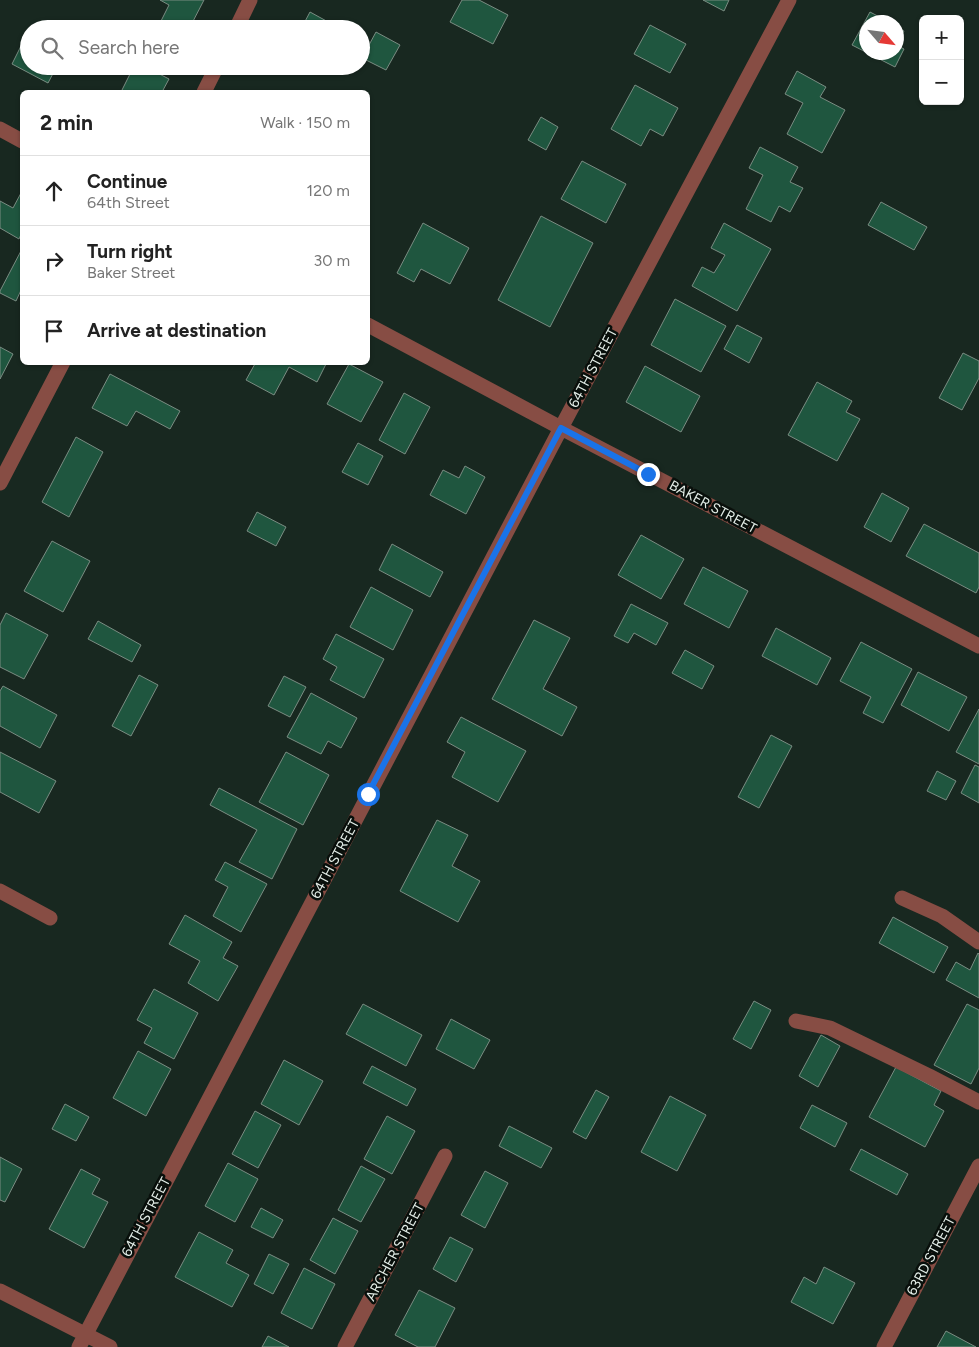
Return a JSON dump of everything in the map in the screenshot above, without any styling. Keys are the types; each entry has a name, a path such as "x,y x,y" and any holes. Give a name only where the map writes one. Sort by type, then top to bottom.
{"street":[{"path":"240,20 250,0"},
{"name":"64TH STREET","path":"82,1341 561,428 789,0"},
{"path":"205,90 212,75"},
{"path":"0,129 20,139"},
{"name":"BAKER STREET","path":"370,325 561,428 979,646"},
{"path":"0,483 62,365"},
{"path":"0,892 50,918"},
{"path":"902,898 942,916 979,942"},
{"path":"796,1021 830,1028 979,1102"},
{"name":"ARCHER STREET","path":"345,1347 445,1156"},
{"name":"63RD STREET","path":"884,1347 979,1166"},
{"path":"0,1290 82,1341 110,1347"}],"building":[{"path":"160,0 204,0 194,20 162,20 169,5"},
{"path":"462,0 479,0 508,15 493,44 450,22"},
{"path":"703,0 729,0 724,11"},
{"path":"310,12 325,20 306,20"},
{"path":"650,25 686,44 670,73 634,54"},
{"path":"376,32 400,45 386,70 370,62 370,43"},
{"path":"859,32 859,49 852,45"},
{"path":"20,48 20,68 12,64"},
{"path":"881,60 898,60 895,67"},
{"path":"797,71 826,87 820,97 845,110 822,153 787,134 803,103 785,94"},
{"path":"33,75 52,75 48,83"},
{"path":"130,75 161,75 169,79 163,90 122,90"},
{"path":"635,85 678,108 663,136 650,129 641,146 611,129"},
{"path":"541,117 558,127 546,150 528,140"},
{"path":"760,147 798,167 790,182 803,188 790,212 779,206 771,222 746,209 763,175 749,168"},
{"path":"582,161 626,184 606,223 561,199"},
{"path":"20,195 19,239 0,228 0,201 13,208"},
{"path":"881,202 927,227 914,250 868,225"},
{"path":"541,216 593,243 550,327 498,300"},
{"path":"423,223 469,248 450,284 421,269 414,282 397,273"},
{"path":"724,223 771,249 737,311 692,286 702,267 714,273 725,255 711,248"},
{"path":"20,253 20,292 16,301 0,293"},
{"path":"675,299 726,326 701,372 651,345"},
{"path":"737,325 762,338 749,363 724,349"},
{"path":"0,347 13,354 0,379"},
{"path":"963,353 979,361 979,378 962,410 939,398"},
{"path":"254,365 326,365 317,382 289,367 274,395 246,380"},
{"path":"348,365 383,382 361,422 327,404"},
{"path":"645,366 700,396 681,432 626,402"},
{"path":"110,374 180,411 170,429 136,411 127,426 92,408"},
{"path":"817,382 852,401 846,412 860,419 837,461 788,435"},
{"path":"404,393 430,407 405,454 379,440"},
{"path":"76,437 103,452 69,517 42,502"},
{"path":"358,443 383,456 368,485 342,472"},
{"path":"465,466 485,477 466,514 430,495 443,470 459,478"},
{"path":"882,493 909,508 891,542 864,527"},
{"path":"257,512 286,527 276,546 247,531"},
{"path":"924,524 979,553 979,587 976,593 906,556"},
{"path":"641,535 684,559 661,599 618,575"},
{"path":"52,541 90,561 63,612 24,591"},
{"path":"392,544 443,572 430,597 379,570"},
{"path":"703,567 748,591 729,628 684,604"},
{"path":"371,587 413,610 393,650 350,627"},
{"path":"631,604 668,623 656,645 634,633 628,643 614,636"},
{"path":"6,613 48,635 24,679 0,667 0,625"},
{"path":"534,620 570,638 543,689 577,707 562,736 492,699"},
{"path":"98,621 141,645 132,662 88,639"},
{"path":"776,628 831,658 817,685 762,656"},
{"path":"336,634 384,659 364,698 330,680 337,667 323,659"},
{"path":"861,642 912,669 883,723 863,713 871,697 840,681"},
{"path":"685,650 714,666 702,689 672,673"},
{"path":"918,672 967,697 949,731 901,705"},
{"path":"139,675 158,685 131,736 112,726"},
{"path":"284,676 306,687 290,717 268,706"},
{"path":"3,686 57,715 40,748 0,726 0,691"},
{"path":"311,693 357,718 341,748 328,741 321,754 287,737"},
{"path":"979,709 979,764 956,752"},
{"path":"461,717 526,751 498,802 452,777 465,752 447,742"},
{"path":"771,735 792,746 759,808 738,797"},
{"path":"0,752 56,781 39,813 0,792"},
{"path":"286,752 329,775 303,825 259,802"},
{"path":"975,765 979,767 979,803 961,793"},
{"path":"937,771 956,781 946,800 927,791"},
{"path":"219,788 297,829 272,879 239,862 257,830 210,805"},
{"path":"437,820 468,835 452,866 480,881 458,922 400,891"},
{"path":"225,862 267,884 241,932 213,916 228,887 215,880"},
{"path":"185,915 232,942 223,958 238,966 218,1001 188,983 200,961 169,944"},
{"path":"893,917 948,947 934,973 879,943"},
{"path":"978,953 979,998 946,980 956,962 970,970"},
{"path":"154,989 198,1013 174,1059 144,1043 152,1028 137,1020"},
{"path":"754,1001 771,1010 751,1049 733,1039"},
{"path":"363,1004 422,1035 406,1066 346,1034"},
{"path":"967,1004 979,1010 979,1068 971,1084 934,1065"},
{"path":"451,1019 490,1040 474,1069 436,1049"},
{"path":"821,1035 840,1046 818,1087 799,1076"},
{"path":"138,1051 171,1069 146,1116 113,1098"},
{"path":"284,1060 323,1081 299,1125 261,1104"},
{"path":"372,1066 416,1089 407,1106 363,1083"},
{"path":"896,1067 941,1091 934,1105 944,1111 925,1147 869,1117"},
{"path":"596,1090 609,1097 586,1139 573,1132"},
{"path":"670,1096 706,1115 677,1171 641,1152"},
{"path":"65,1104 89,1117 76,1141 52,1129"},
{"path":"812,1105 847,1123 835,1147 800,1128"},
{"path":"255,1111 281,1125 258,1168 232,1154"},
{"path":"387,1116 415,1131 392,1174 364,1159"},
{"path":"509,1126 552,1148 541,1168 499,1146"},
{"path":"861,1149 908,1174 897,1195 850,1170"},
{"path":"0,1157 22,1169 5,1202 0,1200"},
{"path":"228,1163 258,1179 235,1222 205,1206"},
{"path":"361,1166 385,1179 361,1222 338,1210"},
{"path":"81,1169 100,1179 92,1194 108,1202 84,1248 49,1229"},
{"path":"485,1171 508,1183 485,1228 461,1215"},
{"path":"261,1208 283,1220 273,1238 251,1227"},
{"path":"333,1218 358,1231 335,1274 310,1260"},
{"path":"199,1232 233,1250 226,1263 249,1275 232,1307 175,1277"},
{"path":"450,1237 473,1249 456,1282 433,1269"},
{"path":"269,1254 289,1264 273,1294 254,1284"},
{"path":"824,1267 855,1283 833,1324 791,1302 804,1277 816,1284"},
{"path":"304,1268 335,1284 312,1329 281,1313"},
{"path":"419,1290 455,1308 435,1347 418,1347 395,1335"},
{"path":"946,1331 976,1347 937,1347"},
{"path":"268,1336 289,1347 262,1347"}],"route":[{"path":"368,794 561,428 648,474"}]}
